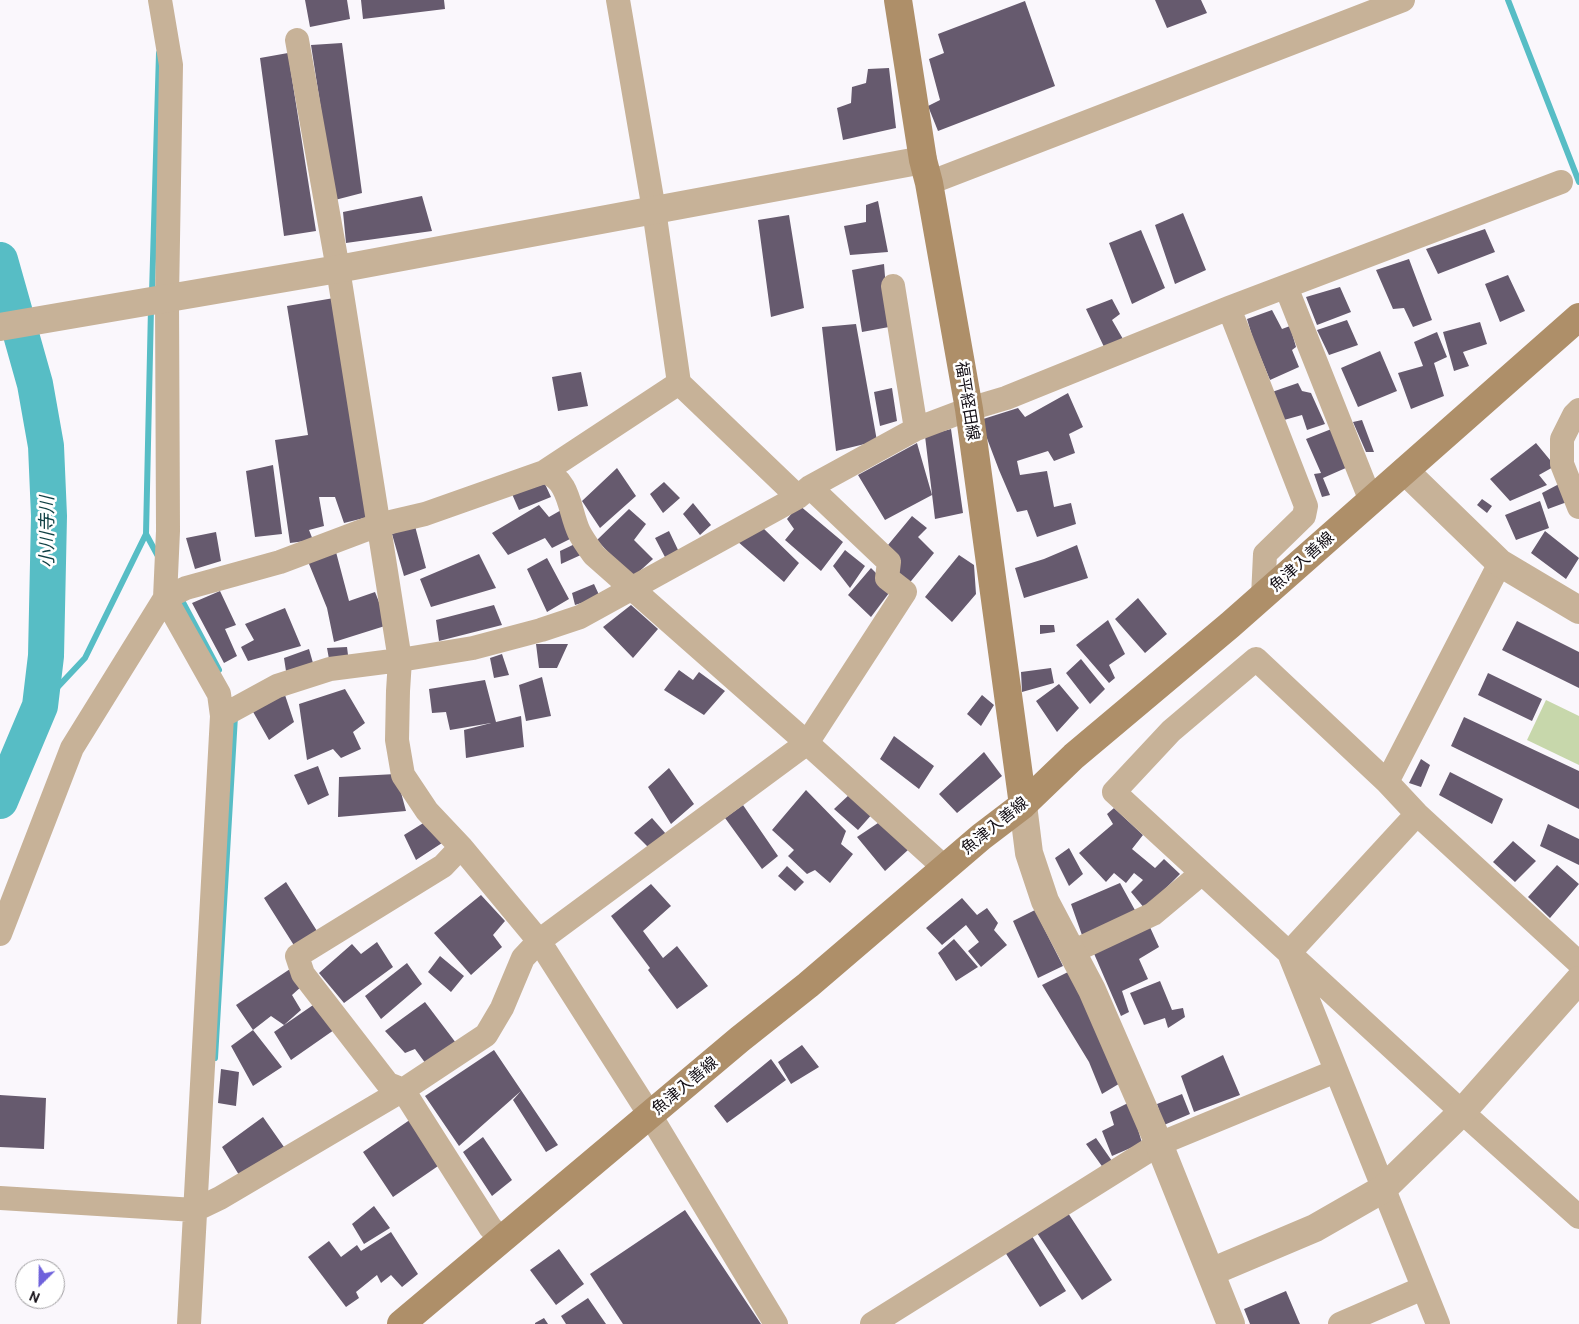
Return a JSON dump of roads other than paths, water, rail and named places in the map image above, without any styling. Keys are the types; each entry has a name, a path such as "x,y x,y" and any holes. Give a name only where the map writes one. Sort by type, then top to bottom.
{"main road":[{"name":"福平経田線","path":"898,0 926,172 969,409 1023,805"},
{"name":"魚津入善線","path":"401,1324 808,985 945,868 1023,805 1074,756 1263,597 1579,317"}],"street":[{"path":"0,934 72,748 165,598 168,531 167,298 171,65 160,0"},
{"path":"0,1198 195,1210 220,1198 403,1090 486,1035 502,1008 523,958 539,941 807,743 905,592 887,578 889,562 804,492 679,383 654,210 618,0"},
{"path":"0,327 654,210 926,172 1403,0"},
{"path":"297,40 338,268 400,660 397,740 403,775 427,811 461,847 539,941 650,1115 776,1324"},
{"path":"222,716 277,686 330,669 473,648 541,630 580,617 916,429 969,409 1006,398 1229,308 1560,182"},
{"path":"893,286 916,429"},
{"path":"1286,287 1371,501"},
{"path":"1229,308 1306,506 1304,516 1265,554 1263,597"},
{"path":"165,598 186,588 280,562 378,525 425,514 544,472 679,383"},
{"path":"1579,410 1574,415 1562,439 1562,464 1579,508"},
{"path":"1405,470 1500,563 1575,602"},
{"path":"544,472 553,475 562,483 580,532 594,555 945,868"},
{"path":"1387,782 1500,563"},
{"path":"165,598 219,694 222,716 189,1324"},
{"path":"1579,963 1417,814 1387,782 1256,659 1171,730 1114,792 1579,1217"},
{"path":"1023,805 1029,853 1045,900 1092,990 1160,1144 1231,1324"},
{"path":"1289,953 1417,814"},
{"path":"461,847 443,866 297,956 303,974 388,1084 403,1090 490,1227 502,1240"},
{"path":"1072,952 1153,914 1202,873"},
{"path":"1289,953 1438,1324"},
{"path":"1211,1272 1315,1228 1383,1189 1462,1112 1579,980"},
{"path":"872,1324 1160,1144 1336,1071"},
{"path":"1340,1324 1424,1288"}],"waterway":[{"path":"1508,0 1579,182"},
{"path":"152,293 159,53"},
{"name":"小川寺川","path":"0,260 35,384 46,446 49,516 46,656 40,706 0,801"},
{"path":"151,308 146,534 159,558"},
{"path":"40,706 85,658 146,534"},
{"path":"179,595 219,670"},
{"path":"215,1058 235,716"}]}
